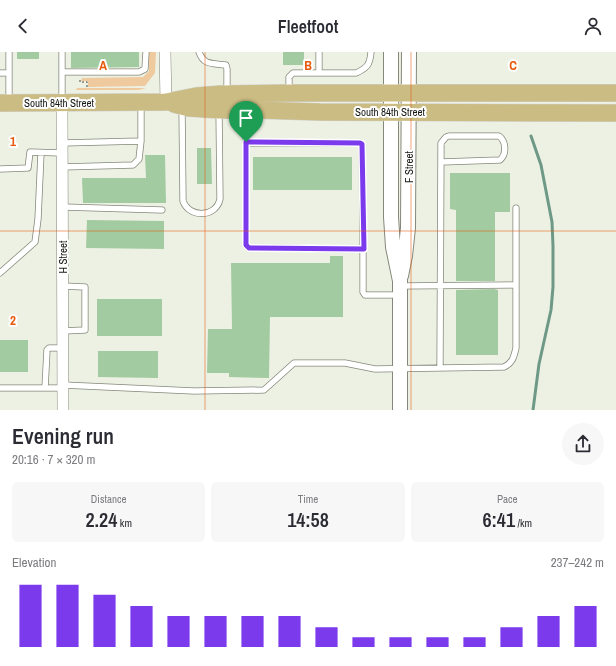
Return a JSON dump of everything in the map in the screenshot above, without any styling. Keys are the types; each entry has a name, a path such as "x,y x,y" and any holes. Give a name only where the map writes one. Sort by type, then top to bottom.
{"main road":[{"name":"South 84th Street","path":"4,103 141,103 174,104 219,110 246,110 289,102 391,93 616,92"},
{"name":"South 84th Street","path":"174,104 196,96 227,94 391,112 616,113"}],"street":[{"path":"166,52 174,104"},
{"name":"F Street","path":"391,52 391,217 393,246 400,287 400,410"},
{"name":"F Street","path":"400,287 406,256 408,228 409,52"},
{"name":"H Street","path":"62,103 63,410"}],"lane":[{"path":"4,103 9,73 9,52"},
{"path":"62,52 62,103"},
{"path":"62,72 139,72 145,69 146,52"},
{"path":"199,52 208,63 226,65 227,94"},
{"path":"319,52 319,73"},
{"path":"289,102 289,77 293,73 356,73 369,64 371,52"},
{"path":"0,73 9,73"},
{"path":"62,167 133,165 139,159 141,142 141,103"},
{"path":"174,104 182,201 188,210 194,212 210,212 217,208 219,204 219,110"},
{"path":"246,110 246,245 249,248 364,249"},
{"path":"440,368 441,143 449,136 495,135 501,137 504,142 504,155 500,160 441,162"},
{"path":"0,169 28,168 30,152 41,153 62,148 141,142"},
{"path":"246,142 362,144 364,292 366,294 400,287 441,285 516,285"},
{"path":"0,273 35,242 38,219 41,153"},
{"path":"63,207 162,210"},
{"path":"0,388 63,387 194,391 264,390 294,363 344,363 375,369 504,367 509,365 513,360 516,348 516,208"},
{"path":"63,286 86,287 85,330 63,331"},
{"path":"45,388 46,352 49,348 63,348"}],"path":[{"path":"80,78 80,82 87,82 87,88"}],"shaded area":[{"path":"149,52 156,52 155,73 145,86 88,87 88,81 81,81 82,78 143,77 149,71"},
{"path":"77,88 146,88 139,90 76,90"}],"building":[{"path":"17,52 39,52 39,59 17,59"},
{"path":"71,52 139,52 139,67 71,68"},
{"path":"283,52 304,52 304,65 283,65"},
{"path":"197,148 211,148 212,184 197,184"},
{"path":"145,155 165,155 166,203 83,203 82,178 146,178"},
{"path":"253,157 352,157 352,190 253,190"},
{"path":"450,173 510,173 510,212 495,212 495,281 456,281 456,210 450,209"},
{"path":"87,220 164,221 164,249 86,248"},
{"path":"330,256 343,256 343,317 270,317 269,378 229,377 229,373 207,373 208,329 232,329 231,263 330,263"},
{"path":"456,290 498,290 498,355 456,355"},
{"path":"97,299 162,299 162,336 97,336"},
{"path":"0,340 28,340 28,372 0,372"},
{"path":"98,351 158,351 158,378 98,377"}],"waterway":[{"path":"531,136 541,165 552,222 553,246 553,287 551,310 539,364 533,410"}],"route":[{"path":"246,142 362,144 364,249 249,248 246,245 246,142"}]}
